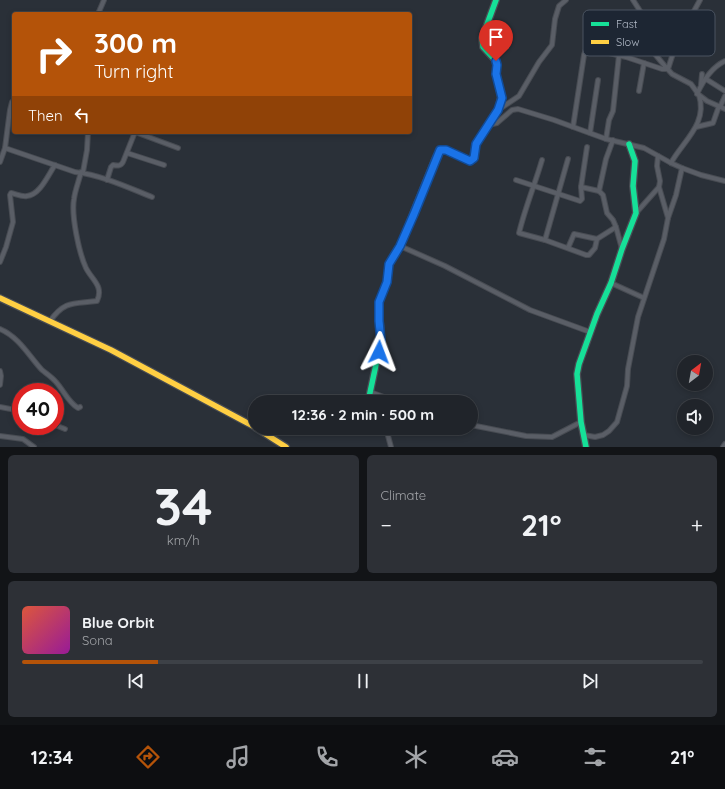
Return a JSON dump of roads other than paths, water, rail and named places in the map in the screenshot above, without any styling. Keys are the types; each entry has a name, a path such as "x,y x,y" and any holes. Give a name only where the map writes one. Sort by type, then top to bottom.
{"street":[{"path":"99,12 104,0"},
{"path":"369,395 381,341 379,302 387,282 389,264 400,246 440,150 446,150 470,161 474,158 476,144 498,110 502,98 496,74 496,61 483,47 482,38 496,0"},
{"path":"498,110 519,96 539,62 552,45 555,19 559,6 566,0"},
{"path":"633,0 639,10"},
{"path":"695,10 700,0"},
{"path":"573,127 584,56"},
{"path":"606,139 614,104 619,56"},
{"path":"622,56 662,69 668,69"},
{"path":"657,56 672,74 691,84 698,94 701,102 702,111 700,119 671,163"},
{"path":"668,69 672,56"},
{"path":"701,85 715,68 725,61"},
{"path":"639,90 644,63"},
{"path":"698,94 702,74 706,80 725,91"},
{"path":"590,133 598,80"},
{"path":"698,94 707,101 725,109"},
{"path":"696,127 713,123 719,106 725,96"},
{"path":"701,102 707,101"},
{"path":"0,162 5,148 12,102"},
{"path":"488,125 497,123 512,110 518,109 554,120 606,139 644,148 682,168 701,175 725,181"},
{"path":"700,119 703,126"},
{"path":"50,321 55,313 66,304 97,300 100,294 98,287 86,268 79,248 73,210 74,198 87,150 88,134"},
{"path":"107,180 111,167 113,165 118,166 122,164 134,134"},
{"path":"140,134 178,148"},
{"path":"599,192 606,159 613,140"},
{"path":"629,144 635,161 633,186 636,213"},
{"path":"516,180 580,201 582,199 582,187 588,147"},
{"path":"5,148 55,165 107,180 152,196"},
{"path":"127,153 164,165"},
{"path":"658,156 659,187 668,218"},
{"path":"545,240 568,159"},
{"path":"542,160 519,233 545,240 586,255 595,248 597,240 616,226"},
{"path":"0,262 12,222 11,193 28,196 37,192 55,165"},
{"path":"584,435 595,437 603,435 617,422 627,386 633,337 644,298 664,239 668,218 676,195 682,168"},
{"path":"582,187 599,192 602,195 608,213 614,220 622,249"},
{"path":"586,447 581,422 577,374 579,364 590,332 611,283 636,213 659,187"},
{"path":"568,248 574,234 597,240"},
{"path":"400,246 445,266 530,310 590,332"},
{"path":"611,283 644,298"},
{"path":"0,298 110,350 248,424"},
{"path":"0,329 21,345 42,369 56,382 70,401 76,407 80,407"},
{"path":"0,371 0,385"},
{"path":"370,392 378,395"},
{"path":"0,407 12,409"},
{"path":"478,426 526,436 552,437 581,422"},
{"path":"267,435 286,447"},
{"path":"388,435 391,447"},
{"path":"0,436 22,439 34,447"}]}
